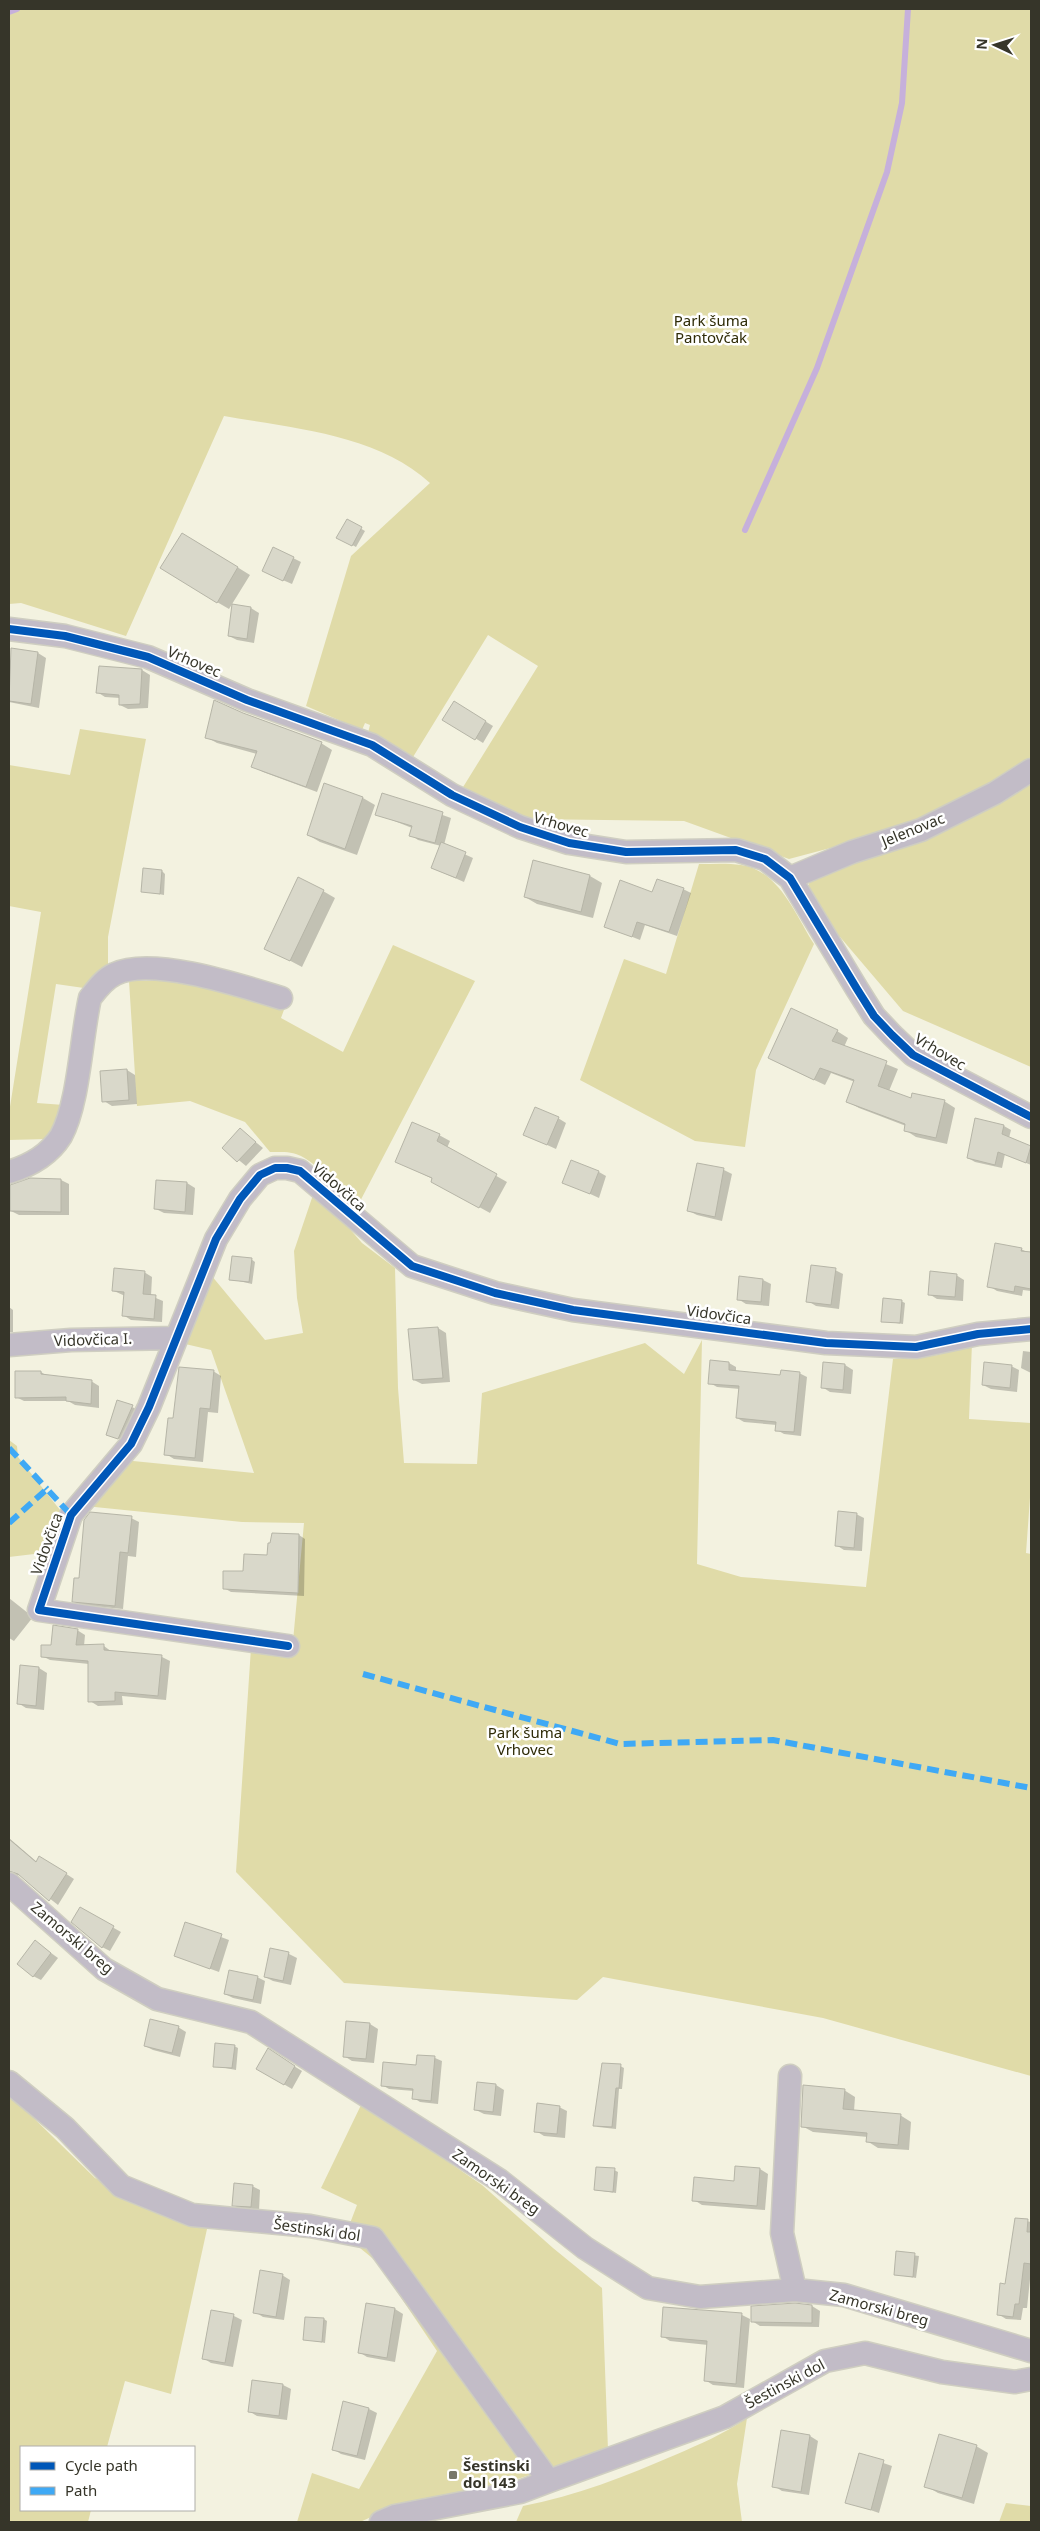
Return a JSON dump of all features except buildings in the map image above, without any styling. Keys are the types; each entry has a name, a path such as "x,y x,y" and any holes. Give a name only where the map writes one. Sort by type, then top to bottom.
{"street":[{"name":"Vrhovec","path":"9,629 65,636 148,657 248,700 330,728 372,745 452,795 534,832 569,843 626,852 736,850 765,859 790,878 874,1016 892,1035 913,1055 1031,1116"},
{"name":"Jelenovac","path":"790,878 852,852 920,830 995,792 1031,770"},
{"path":"9,1172 26,1167 37,1161 60,1137 72,1101 90,998 100,985 114,974 127,969 143,968 209,976 281,998"},
{"name":"Vidovčica","path":"288,1646 39,1610 72,1515 130,1444 149,1407 216,1239 240,1199 260,1175 275,1168 288,1168 300,1171 412,1266 487,1290 574,1310 826,1343 916,1347 978,1334 1031,1329"},
{"name":"Vidovčica I.","path":"9,1345 72,1340 176,1338"},
{"name":"Zamorski breg","path":"9,1884 104,1969 157,1999 251,2022 499,2180 585,2248 648,2288 700,2297 795,2290 844,2295 1031,2351"},
{"path":"790,2076 782,2233 795,2290"},
{"name":"Šestinski dol","path":"9,2082 65,2128 120,2186 192,2215 310,2226 373,2238 549,2481"},
{"name":"Šestinski dol","path":"381,2522 395,2516 520,2492 725,2417 825,2361 865,2353 942,2372 1015,2382 1031,2379"}],"green space":[{"name":"Park šuma Pantovčak","path":"9,9 1031,9 1031,762 922,817 853,842 789,859 684,821 525,819 460,792 538,666 488,635 413,757 368,733 370,725 365,723 362,730 306,706 351,556 430,483 409,467 359,443 305,430 224,416 126,636 21,603 9,604"},
{"path":"80,729 146,739 108,937 108,968 84,988 56,984 37,1103 64,1105 47,1139 9,1140 9,1113 41,912 9,906 9,765 70,775"},
{"path":"1031,777 1031,1067 903,1011 818,911 810,895 809,882 811,878"},
{"path":"699,864 741,865 754,869 766,876 785,896 814,944 756,1070 745,1147 695,1141 580,1080 624,959 666,974"},
{"path":"393,945 475,981 356,1209 330,1180 309,1161 294,1153 270,1152 245,1122 190,1101 137,1106 129,981 181,980 285,1007 281,1018 343,1052"},
{"name":"Park šuma Vrhovec","path":"315,1189 362,1243 395,1268 398,1388 404,1463 477,1464 482,1393 645,1343 684,1374 702,1340 697,1564 741,1577 866,1587 893,1359 938,1355 972,1343 969,1419 1031,1423 1031,1484 1026,1553 1031,1554 1031,2076 823,2018 603,1977 577,2000 344,1983 236,1872 251,1648 293,1641 304,1523 242,1522 85,1506 123,1460 254,1473 211,1350 181,1343 211,1275 265,1340 303,1333 297,1298 294,1251"},
{"path":"9,1440 17,1446 18,1457 64,1515 51,1552 9,1557"},
{"path":"9,2094 95,2178 207,2229 171,2394 125,2381 107,2446 20,2446 20,2511 91,2511 88,2522 9,2522"},
{"path":"362,2103 482,2185 553,2248 602,2288 608,2450 508,2482 389,2509 360,2522 297,2522 312,2473 359,2489 437,2351 377,2262 360,2248 344,2239 357,2205 321,2188"},
{"path":"747,2418 737,2484 742,2522 516,2522 523,2506 562,2497 600,2485 675,2455 730,2429"},
{"path":"1006,2503 1031,2506 1031,2522 999,2522"}],"waterway":[{"path":"9,12 17,9"},
{"path":"745,530 817,368 887,172 902,103 908,9"}],"marked path":[{"path":"9,1448 47,1489"},
{"path":"9,1523 47,1489 71,1515"},
{"path":"363,1674 620,1744 773,1740 1031,1788"}],"cycle path":[{"path":"9,629 65,636 148,657 247,700 372,745 452,795 520,827 569,843 626,852 736,850 765,859 790,878 874,1016 892,1035 913,1055 1031,1117"},
{"path":"288,1646 39,1610 71,1515 131,1444 149,1407 216,1239 240,1199 260,1175 275,1168 300,1171 412,1266 495,1293 573,1310 826,1343 916,1347 978,1334 1031,1329"}],"place":[{"name":"Šestinski dol 143","path":"453,2475"}]}
